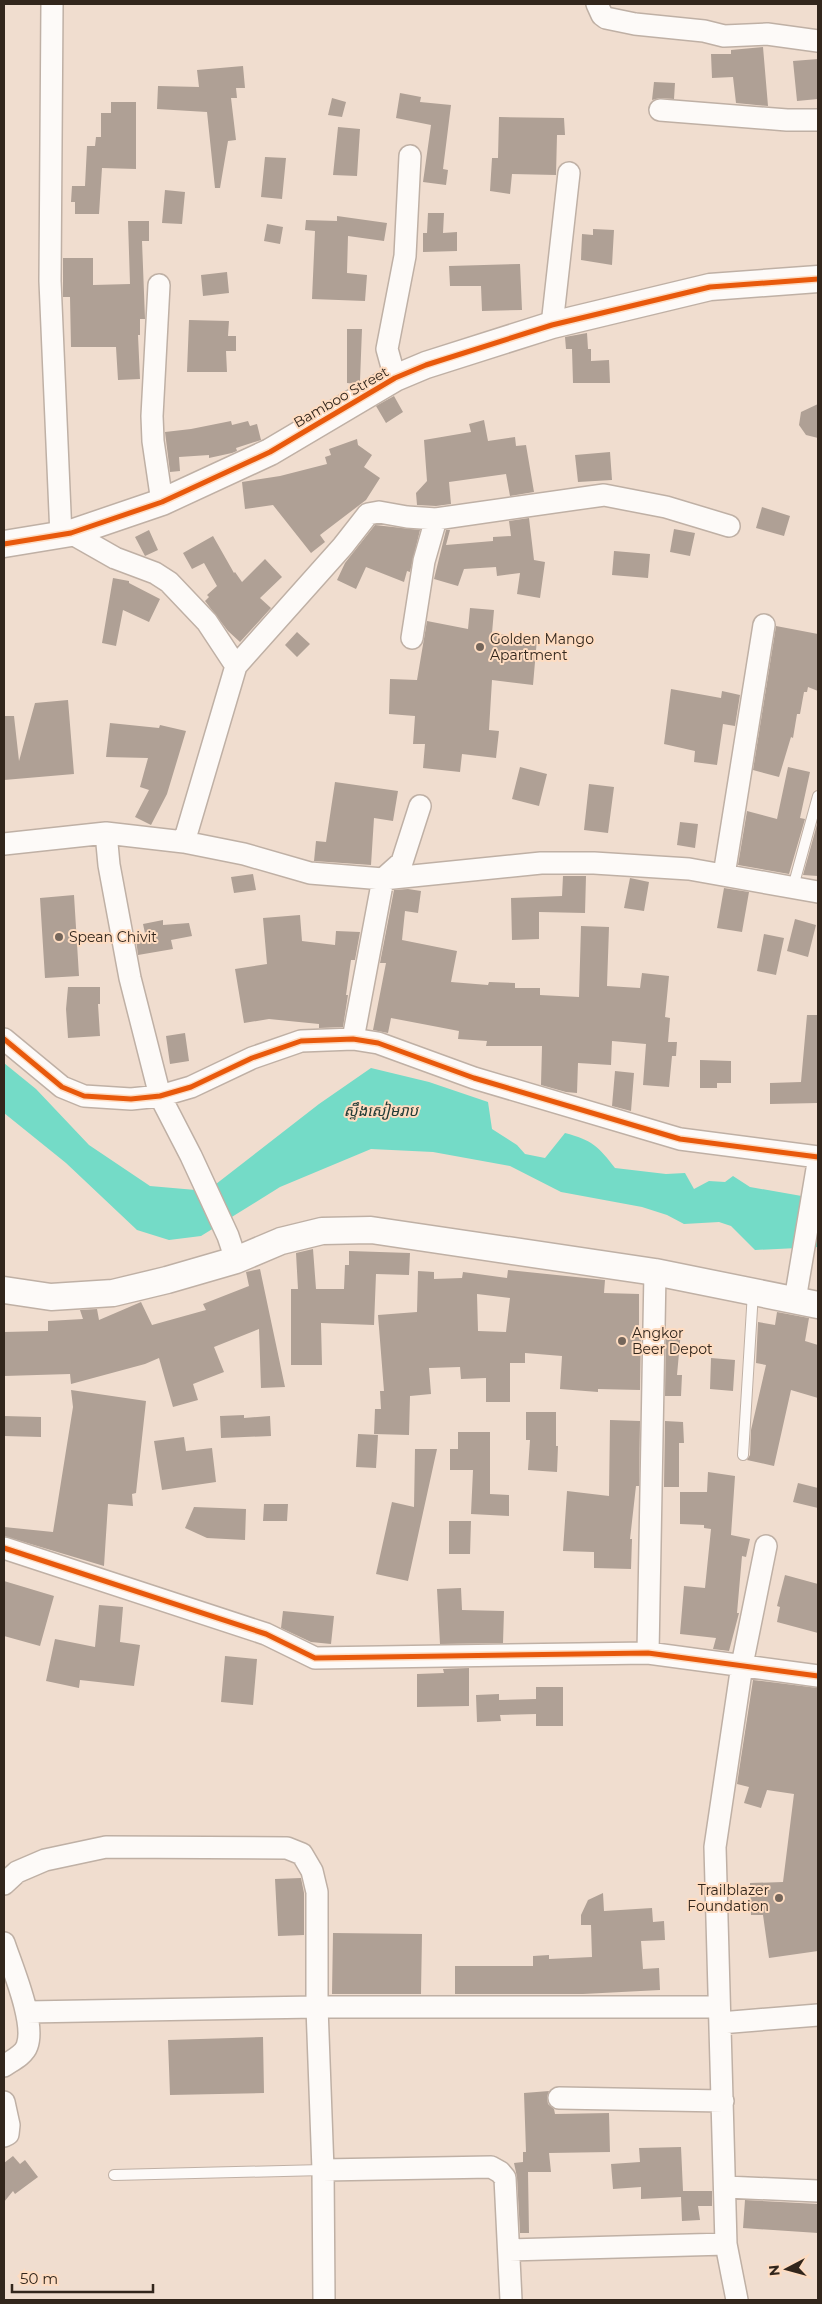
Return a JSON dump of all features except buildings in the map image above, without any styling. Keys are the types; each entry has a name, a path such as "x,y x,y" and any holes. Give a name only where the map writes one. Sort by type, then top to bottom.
{"street":[{"path":"52,4 50,281 66,534 114,558 156,573 169,582 206,622 236,666"},
{"path":"597,4 602,15 606,18 636,24 704,31 724,36 767,34 818,41"},
{"path":"660,110 787,120 818,120"},
{"path":"395,378 387,349 405,256 410,156"},
{"path":"552,325 570,172"},
{"name":"Bamboo Street","path":"4,544 66,534 162,502 270,452 395,378 426,365 552,325 710,287 818,279"},
{"path":"159,285 152,416 153,441 162,502"},
{"path":"184,842 236,666 343,546 368,514 379,512 436,519 604,495 666,507 730,526"},
{"path":"412,638 424,561 436,519"},
{"path":"724,875 764,625"},
{"path":"353,1039 383,879 402,862 420,806"},
{"path":"106,833 109,865 130,978 160,1096 228,1236 236,1260"},
{"path":"4,844 106,833 184,842 244,854 310,873 383,879 540,862 652,865 793,886 818,892"},
{"path":"4,1039 62,1087 84,1096 131,1099 160,1096 192,1087 245,1061 301,1041 353,1039 378,1043 482,1081 680,1139 818,1166 802,1270 807,1302 655,1272 371,1230 322,1231 281,1241 236,1260 113,1293 51,1297 4,1290"},
{"path":"648,1653 655,1272"},
{"path":"737,2300 726,2244 716,1847 742,1665 766,1546"},
{"path":"4,1548 266,1634 316,1658 648,1653 818,1676"},
{"path":"4,1884 17,1872 45,1860 106,1847 287,1848 302,1854 312,1871 317,1892 317,2007 323,2170 324,2300"},
{"path":"4,1943 27,2012 29,2037 24,2052 4,2066"},
{"path":"27,2012 317,2007 720,2015 818,2015"},
{"path":"559,2098 723,2100"},
{"path":"4,2102 9,2125 8,2134 4,2136"},
{"path":"323,2170 490,2167 500,2172 505,2178 511,2300"},
{"path":"726,2187 818,2191"},
{"path":"509,2250 726,2244"}],"lane":[{"path":"793,886 818,796"},
{"path":"743,1455 753,1292"},
{"path":"114,2175 323,2170"}],"water":[{"name":"ស្ទឹងសៀមរាប","path":"4,1063 36,1089 89,1145 150,1186 207,1191 319,1104 371,1068 429,1082 488,1102 492,1129 517,1145 525,1154 545,1158 565,1133 582,1138 594,1145 615,1168 666,1174 685,1173 694,1189 709,1181 725,1182 733,1176 750,1187 818,1200 818,1247 755,1250 731,1226 719,1222 684,1224 667,1215 642,1207 561,1192 510,1166 433,1152 371,1149 280,1187 201,1236 169,1240 137,1230 66,1163 4,1113"}],"cycle path":[{"path":"4,544 71,533 162,502 270,452 395,378 426,365 552,325 710,287 818,279"},
{"path":"4,1039 62,1087 84,1096 131,1099 160,1096 191,1087 252,1058 301,1041 353,1039 378,1043 474,1078 680,1139 818,1157"},
{"path":"4,1548 266,1634 315,1658 648,1653 818,1676"}],"place":[{"name":"Golden Mango Apartment","path":"480,647"},
{"name":"Spean Chivit","path":"59,937"},
{"name":"Angkor Beer Depot","path":"622,1341"},
{"name":"Trailblazer Foundation","path":"779,1898"}]}
